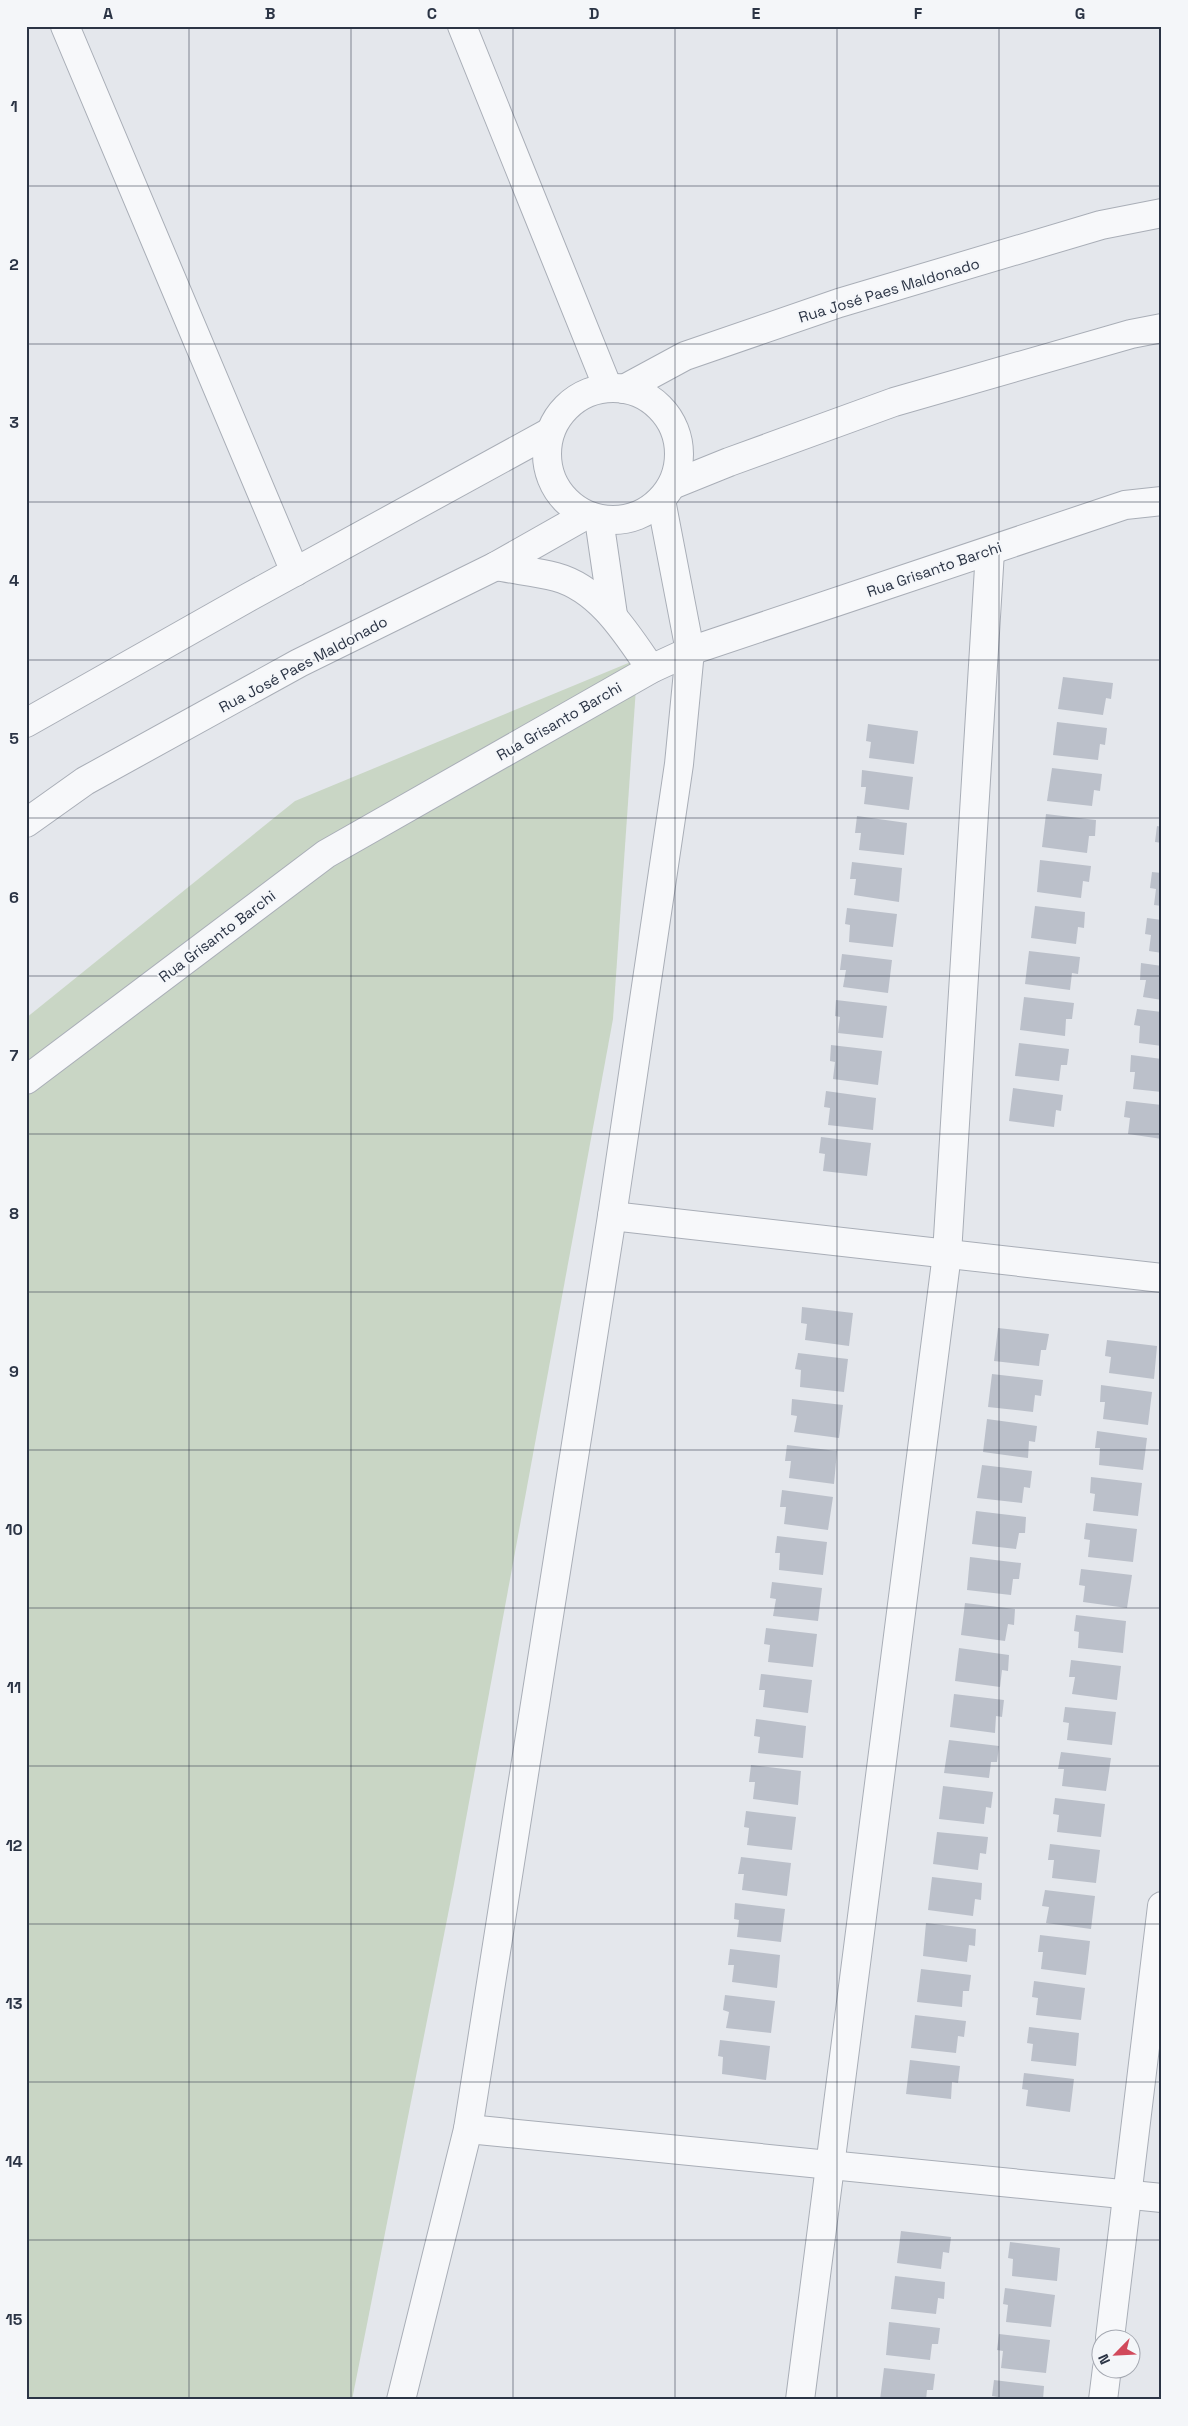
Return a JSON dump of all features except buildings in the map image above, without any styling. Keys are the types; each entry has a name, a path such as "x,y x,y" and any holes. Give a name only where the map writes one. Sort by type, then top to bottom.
{"street":[{"path":"65,26 295,572"},
{"path":"401,2400 468,2129 612,1216 679,764 690,651 666,493 678,467 679,447 674,429 655,402 640,393 616,388 462,26"},
{"name":"Rua José Paes Maldonado","path":"1162,213 1100,225 839,303 685,356 616,388 592,391 574,400 559,414 550,432 546,452 548,472 557,490 570,505 592,517 627,519 646,512 666,493 729,462 894,402 1131,334 1162,328"},
{"path":"26,723 550,432"},
{"name":"Rua Grisanto Barchi","path":"26,1080 326,854 651,669 690,651 1126,505 1162,501"},
{"path":"592,517 613,615"},
{"name":"Rua José Paes Maldonado","path":"26,824 85,782 299,663 592,517"},
{"path":"800,2400 947,1254 990,551"},
{"path":"496,566 558,577 589,594 613,615 651,669"},
{"path":"612,1216 1162,1278"},
{"path":"1111,2328 1162,1906"},
{"path":"468,2129 1162,2198"},
{"path":"1103,2400 1105,2378"}],"green space":[{"path":"638,659 613,1019 454,1884 352,2400 26,2400 26,1018 295,801"}]}
